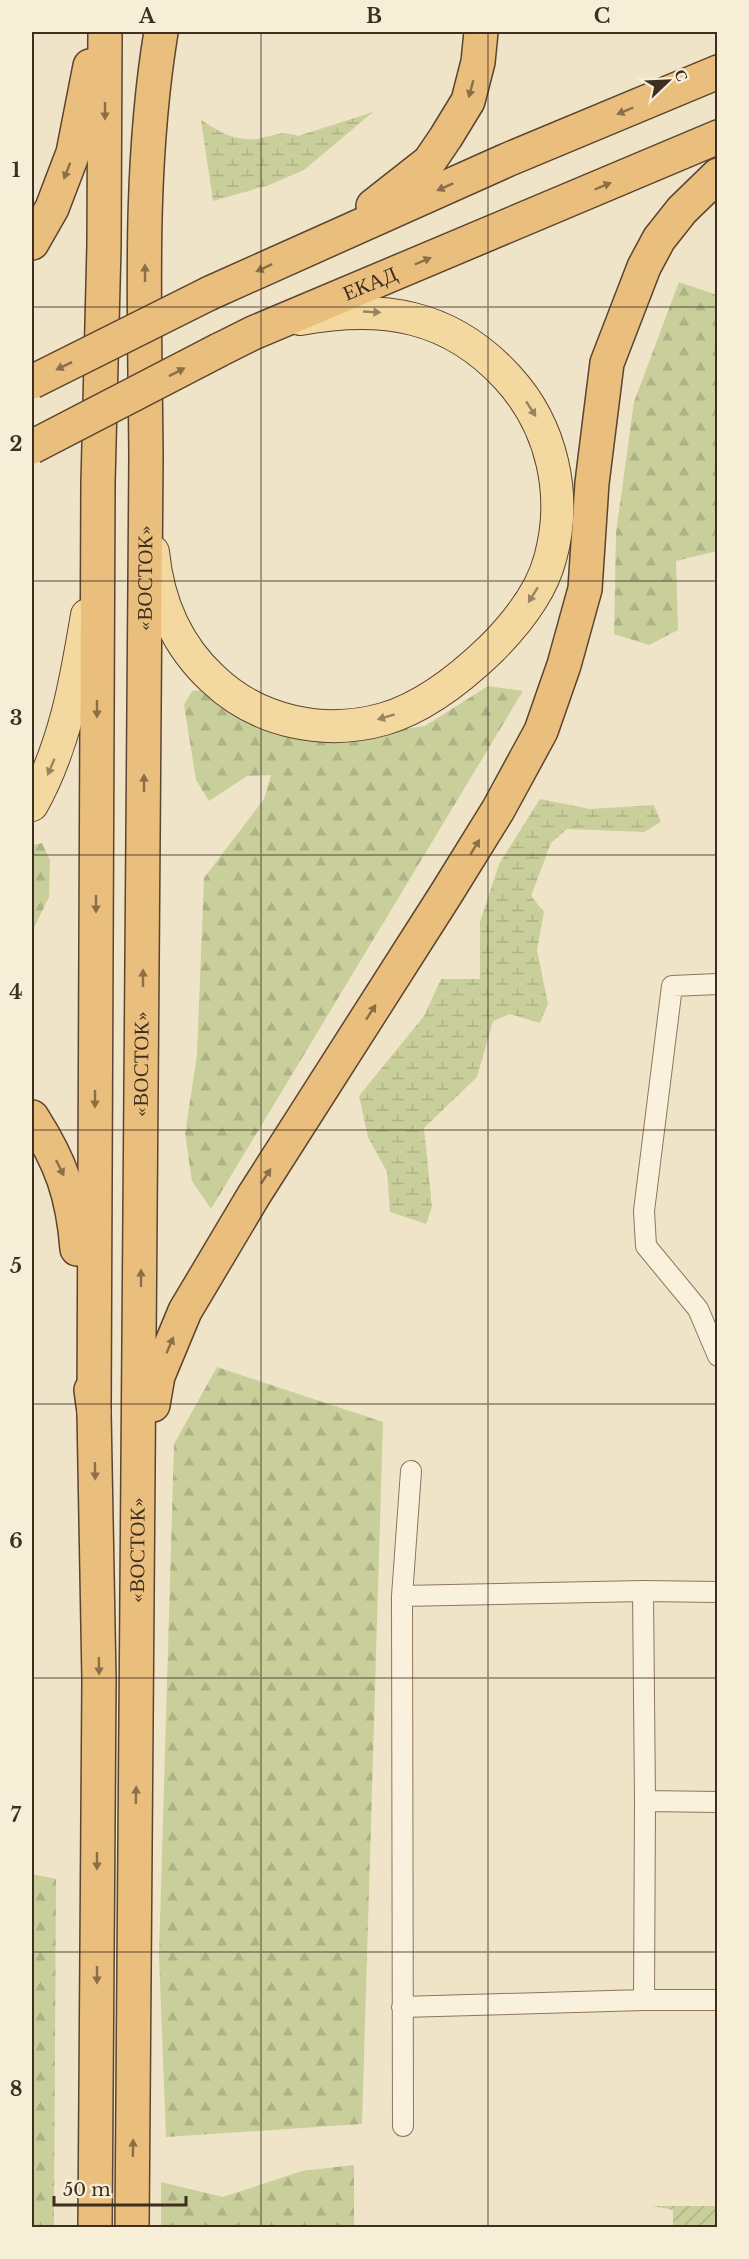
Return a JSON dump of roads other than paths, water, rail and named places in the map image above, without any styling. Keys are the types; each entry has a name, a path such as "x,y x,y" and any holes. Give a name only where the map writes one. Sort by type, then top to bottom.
{"highway":[{"path":"32,243 52,208 73,153 96,32"},
{"path":"94,1412 98,483 104,245 105,32"},
{"name":"«ВОСТОК»","path":"132,2228 140,1484 146,457 145,213 152,97 161,32"},
{"path":"317,244 382,200 429,162 468,101 478,62 481,32"},
{"path":"32,382 210,293 317,244 496,165 717,72"},
{"name":"ЕКАД","path":"32,447 253,333 717,137"},
{"path":"140,1484 158,1376 185,1311 254,1195 498,810 541,731 564,665 585,588 592,483 607,363 644,267 659,239 682,210 717,175"},
{"name":"«ВОСТОК»","path":"32,1117 67,1183 73,1209 94,1412 99,1680 95,2228"}],"main road":[{"path":"145,32 145,213"},
{"path":"146,457 154,559 161,594 178,638 202,670 227,693 252,708 301,723 324,726 343,726 384,718 440,692 475,664 505,634 538,587 550,560 556,529 555,474 547,444 537,418 516,387 500,369 459,336 422,320 399,315 368,311 325,314 288,321 253,333"},
{"path":"32,805 53,762 66,724 80,662 92,583 98,483"}],"street":[{"path":"717,984 672,986 644,1211 646,1246 698,1309 717,1356"},
{"path":"403,2126 402,1596 411,1472"},
{"path":"402,1596 643,1591 717,1592"},
{"path":"643,1591 644,2000"},
{"path":"645,1801 717,1802"},
{"path":"402,2007 717,2000"}]}
